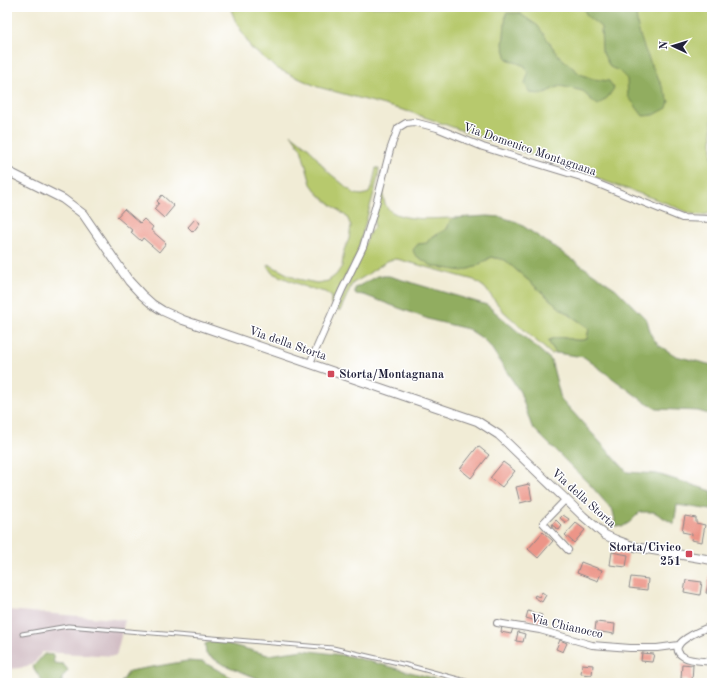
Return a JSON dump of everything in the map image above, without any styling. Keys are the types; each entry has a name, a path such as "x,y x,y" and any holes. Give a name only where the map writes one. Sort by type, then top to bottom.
{"main road":[{"name":"Via della Storta","path":"7,171 63,199 83,214 129,281 142,296 163,311 183,320 469,417 499,435 605,535 635,547 712,560"}],"street":[{"name":"Via Domenico Montagnana","path":"310,363 342,290 363,247 390,150 398,128 406,123 414,122 437,128 483,147 581,177 682,218 712,219"},
{"path":"566,499 543,524 568,550"},
{"name":"Via Chianocco","path":"497,623 540,630 592,645 638,648 679,645"},
{"path":"712,626 686,639 679,645 679,651 684,657 712,662"}],"lane":[{"path":"22,634 68,626 333,648 473,683"}],"shaded area":[{"path":"7,610 125,620 116,656 42,652 35,662 27,667 11,669 7,667"}],"green space":[{"path":"230,7 712,7 712,212 696,215 669,204 410,112 318,87 278,69 251,48 235,20"},
{"path":"583,7 636,7 639,31 647,55 669,101 667,108 654,115 643,116 628,96 627,79 619,71 610,67 602,51 601,27 587,16"},
{"path":"506,13 519,13 538,26 558,55 580,74 593,79 609,81 614,88 608,97 598,105 583,91 560,86 542,94 530,93 525,84 528,74 525,66 507,59 503,45"},
{"path":"291,134 309,148 327,171 355,194 362,195 369,193 376,168 379,168 378,178 356,257 331,305 331,296 325,292 308,288 272,273 268,267 268,264 297,279 317,283 328,281 336,275 342,266 344,250 349,239 351,226 347,217 319,195 311,184 301,149"},
{"path":"385,181 383,197 386,206 391,211 408,217 428,219 454,218 449,223 447,229 430,238 475,267 492,257 505,260 561,309 589,328 587,339 577,340 558,338 548,341 556,353 551,354 503,311 485,288 474,280 397,259 387,261 353,283 340,311 337,309 370,232 374,227 375,215"},
{"path":"487,216 501,217 517,222 616,289 647,320 651,335 658,345 676,356 712,365 712,415 698,411 657,409 646,403 584,357 556,353 548,341 558,338 577,340 587,339 589,328 561,309 505,260 491,257 475,267 462,271 432,266 415,255 413,250 418,244 427,243 430,238 447,229 449,223 454,218"},
{"path":"377,276 389,276 487,305 551,360 561,399 627,472 657,474 712,491 712,510 677,505 674,524 654,512 640,512 630,522 622,527 613,525 615,520 613,511 592,487 532,427 520,392 490,346 482,338 468,329 431,320 364,295 355,294 355,288"},
{"path":"214,640 268,655 303,650 349,656 452,683 269,683 222,664 206,654 205,644"},
{"path":"44,654 53,655 54,663 63,664 68,670 62,678 62,683 43,683 33,667"},
{"path":"187,661 203,662 242,683 121,683 129,671"}],"building":[{"path":"162,195 174,206 164,218 154,209 159,203 157,201"},
{"path":"124,209 140,223 144,219 153,227 151,230 166,243 159,252 143,238 141,241 131,232 133,231 117,217"},
{"path":"195,219 200,223 193,232 188,227"},
{"path":"478,446 489,455 471,478 460,469"},
{"path":"503,462 515,471 502,487 490,478"},
{"path":"529,484 532,500 520,503 516,487"},
{"path":"563,515 569,519 566,523 560,518"},
{"path":"685,516 696,518 696,523 705,525 702,542 691,540 692,534 682,532"},
{"path":"556,520 562,526 559,530 552,525"},
{"path":"576,523 585,530 574,543 565,535"},
{"path":"543,532 553,541 538,558 528,549"},
{"path":"612,552 628,555 626,567 610,565"},
{"path":"581,562 602,570 598,581 577,573"},
{"path":"710,576 712,576 712,594 706,593"},
{"path":"631,577 648,579 647,590 629,588"},
{"path":"686,580 702,582 700,595 684,592"},
{"path":"542,592 546,595 542,602 534,597 535,595 539,597"},
{"path":"528,611 542,615 540,622 526,618"},
{"path":"596,622 615,624 614,634 595,631"},
{"path":"502,626 513,628 511,634 501,632"},
{"path":"518,632 525,634 523,642 516,641"},
{"path":"560,640 567,643 563,652 556,649"},
{"path":"642,653 654,654 652,662 641,661"},
{"path":"582,664 593,665 592,675 581,674"},
{"path":"682,664 693,665 692,681 681,679"}],"place":[{"name":"Storta/Montagnana","path":"331,374"},
{"name":"Storta/Civico 251","path":"689,554"}]}
